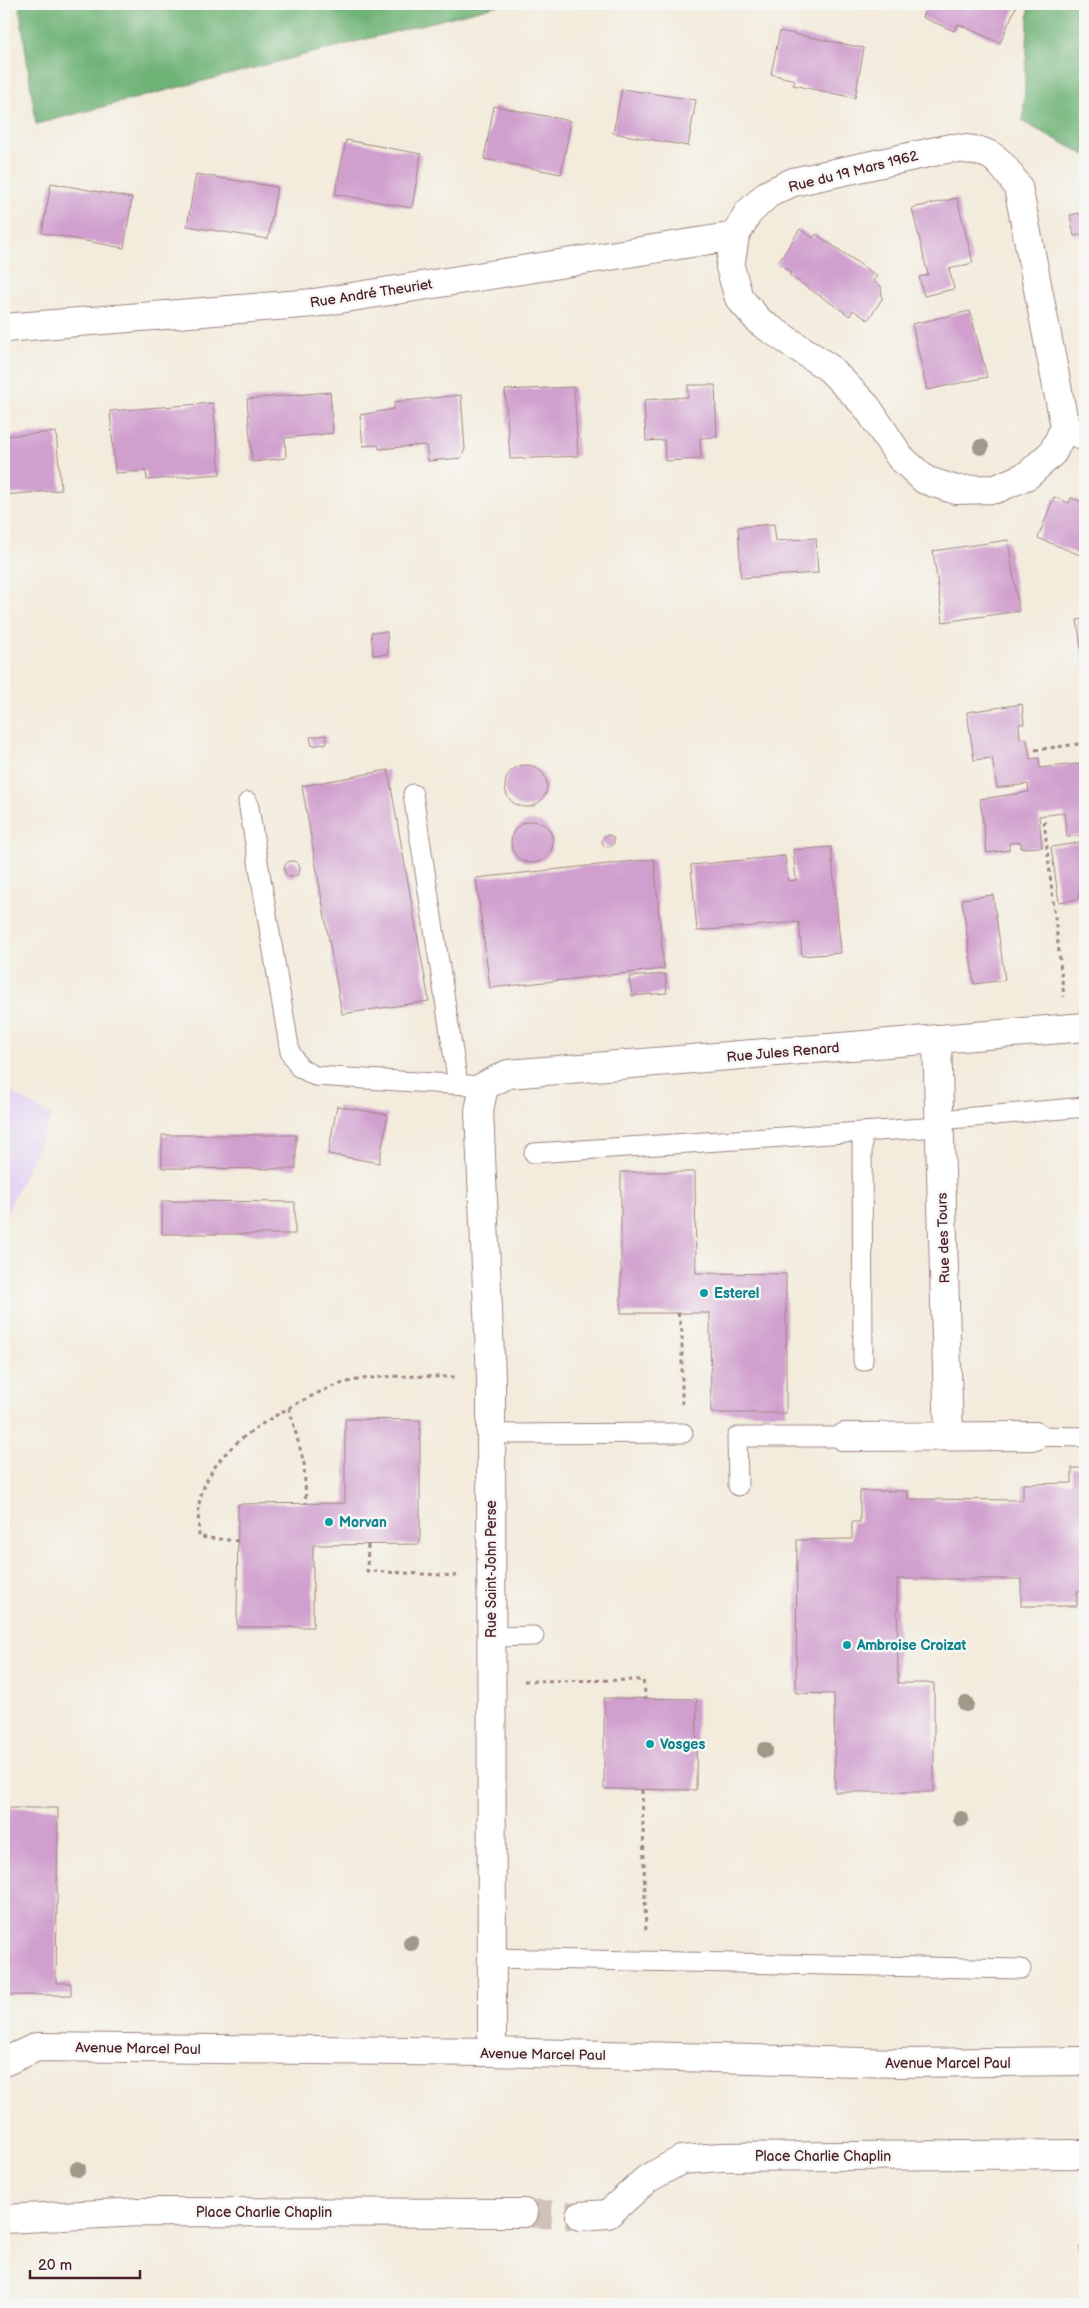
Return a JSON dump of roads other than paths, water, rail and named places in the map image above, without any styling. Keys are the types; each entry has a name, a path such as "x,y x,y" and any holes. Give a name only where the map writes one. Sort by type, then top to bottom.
{"street":[{"name":"Rue du 19 Mars 1962","path":"951,148 980,149 1002,163 1018,187 1075,432 1028,475 996,489 956,490 925,480 900,457 866,407 829,368 760,322 739,298 730,267 735,236 748,212 768,194 793,182 951,148"},
{"name":"Rue André Theuriet","path":"4,328 314,303 735,236"},
{"name":"Rue Jules Renard","path":"484,1086 508,1074 1076,1028"},
{"name":"Rue des Tours","path":"937,1040 949,1436"},
{"name":"Rue Saint-John Perse","path":"484,1086 479,1111 491,1377 493,1681 492,2052"},
{"path":"845,1437 1035,1436"},
{"name":"Avenue Marcel Paul","path":"4,2062 37,2047 492,2052 898,2063 1085,2061"},
{"name":"Place Charlie Chaplin","path":"580,2216 608,2214 647,2179 681,2160 721,2157 1085,2154"},
{"name":"Place Charlie Chaplin","path":"4,2219 140,2212 524,2213"}],"lane":[{"path":"413,794 458,1084"},
{"path":"248,802 290,1052 299,1067 315,1076 484,1086"},
{"path":"534,1154 862,1132 1085,1107"},
{"path":"862,1132 863,1362"},
{"path":"490,1434 682,1433"},
{"path":"1035,1436 1085,1437"},
{"path":"738,1486 737,1437 845,1437"},
{"path":"492,1637 534,1636"},
{"path":"493,1958 1021,1969"}],"tunnel":[{"path":"524,2213 580,2216"}],"place":[{"name":"Esterel","path":"704,1293"},
{"name":"Morvan","path":"329,1522"},
{"name":"Ambroise Croizat","path":"847,1645"},
{"name":"Vosges","path":"650,1744"}]}
